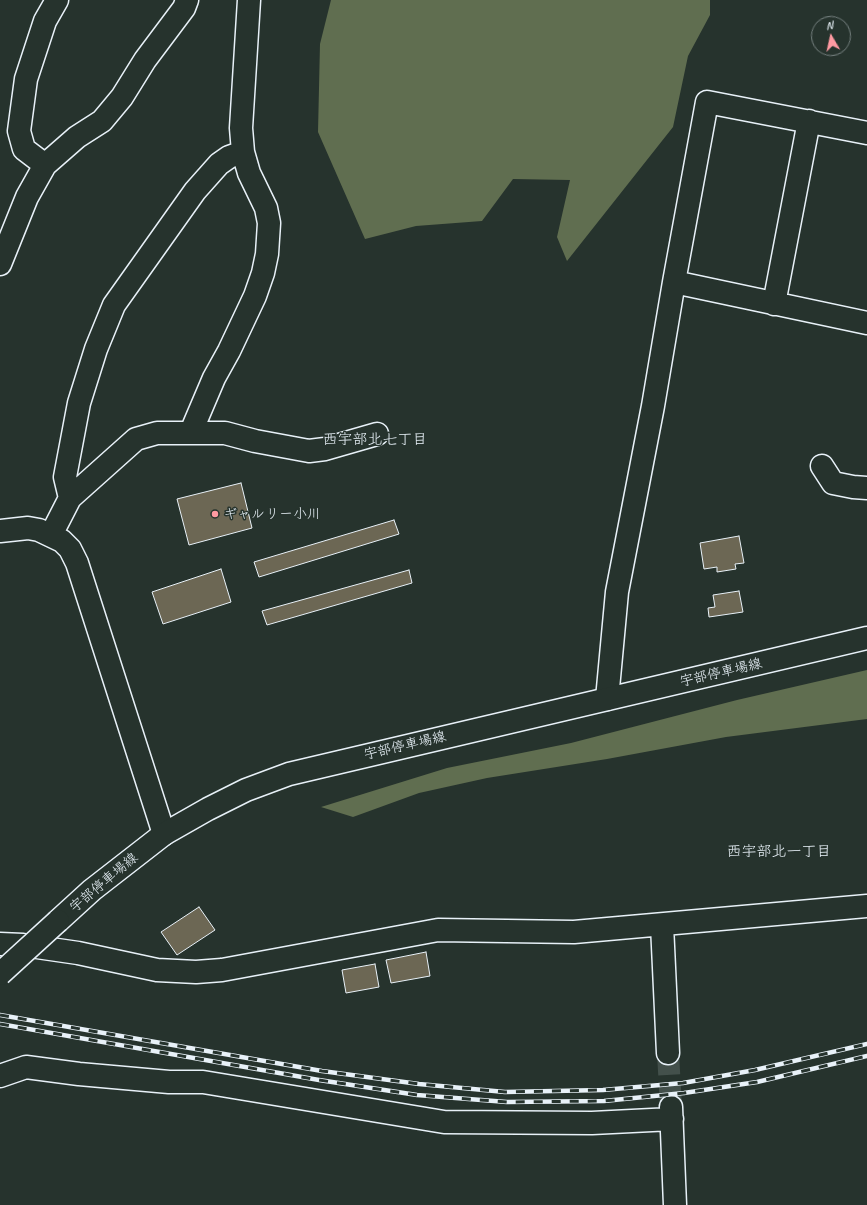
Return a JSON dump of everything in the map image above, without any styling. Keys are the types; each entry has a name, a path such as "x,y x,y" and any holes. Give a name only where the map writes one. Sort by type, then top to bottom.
{"street":[{"path":"45,164 24,149 19,130 26,79 45,21 56,0"},
{"path":"0,264 27,197 45,164 77,137 102,122 122,97 145,60 184,8 187,0"},
{"path":"191,432 214,378 229,351 255,296 263,274 267,254 269,223 266,208 249,173 243,152 241,128 249,0"},
{"path":"607,699 617,592 653,406 707,102 867,133"},
{"path":"774,304 809,121"},
{"path":"70,498 65,477 79,403 96,349 114,305 195,191 219,164 229,157 243,152"},
{"path":"674,282 867,323"},
{"path":"51,535 70,498 136,439 157,432 225,433 255,442 309,451 325,450 377,434"},
{"path":"822,466 833,483 867,488"},
{"path":"0,531 28,528 39,530 62,541 70,549 77,563 164,834"},
{"name":"宇部停車場線","path":"0,974 92,890 164,834 240,793 289,774 867,638"},
{"path":"0,944 23,945 78,953 156,970 196,972 222,970 438,930 574,932 867,906"},
{"path":"662,925 668,1053"},
{"path":"0,1076 26,1067 79,1074 169,1082 204,1082 444,1122 592,1123 672,1113 675,1205"}],"green space":[{"path":"331,0 710,0 710,15 688,56 673,127 567,261 557,237 570,180 513,179 482,221 416,226 365,239 318,132 320,44"},
{"path":"867,670 867,719 726,737 607,759 487,778 419,793 353,817 321,807 447,768 571,743 737,700"}],"building":[{"name":"ギャルリー小川","path":"241,483 252,528 189,545 177,499"},
{"path":"394,520 399,534 259,577 254,562"},
{"path":"739,536 744,563 735,564 736,569 717,572 717,567 704,569 700,543"},
{"path":"221,569 231,602 163,624 152,592"},
{"path":"409,570 412,583 267,625 262,611"},
{"path":"739,591 743,612 709,617 708,608 715,607 713,595"},
{"path":"199,907 215,930 177,955 161,932"},
{"path":"426,952 430,976 391,983 386,960"},
{"path":"375,964 379,987 346,993 342,970"}],"tunnel":[{"path":"668,1053 671,1107"}],"railway":[{"path":"0,1015 322,1071 419,1084 505,1092 603,1090 683,1083 755,1070 867,1044"},
{"path":"0,1024 319,1080 417,1095 507,1102 604,1101 684,1093 757,1082 867,1056"}],"place":[{"name":"ギャルリー小川","path":"215,514"}],"district":[{"name":"西宇部北七丁目","path":"375,440"},
{"name":"西宇部北一丁目","path":"779,852"}]}
